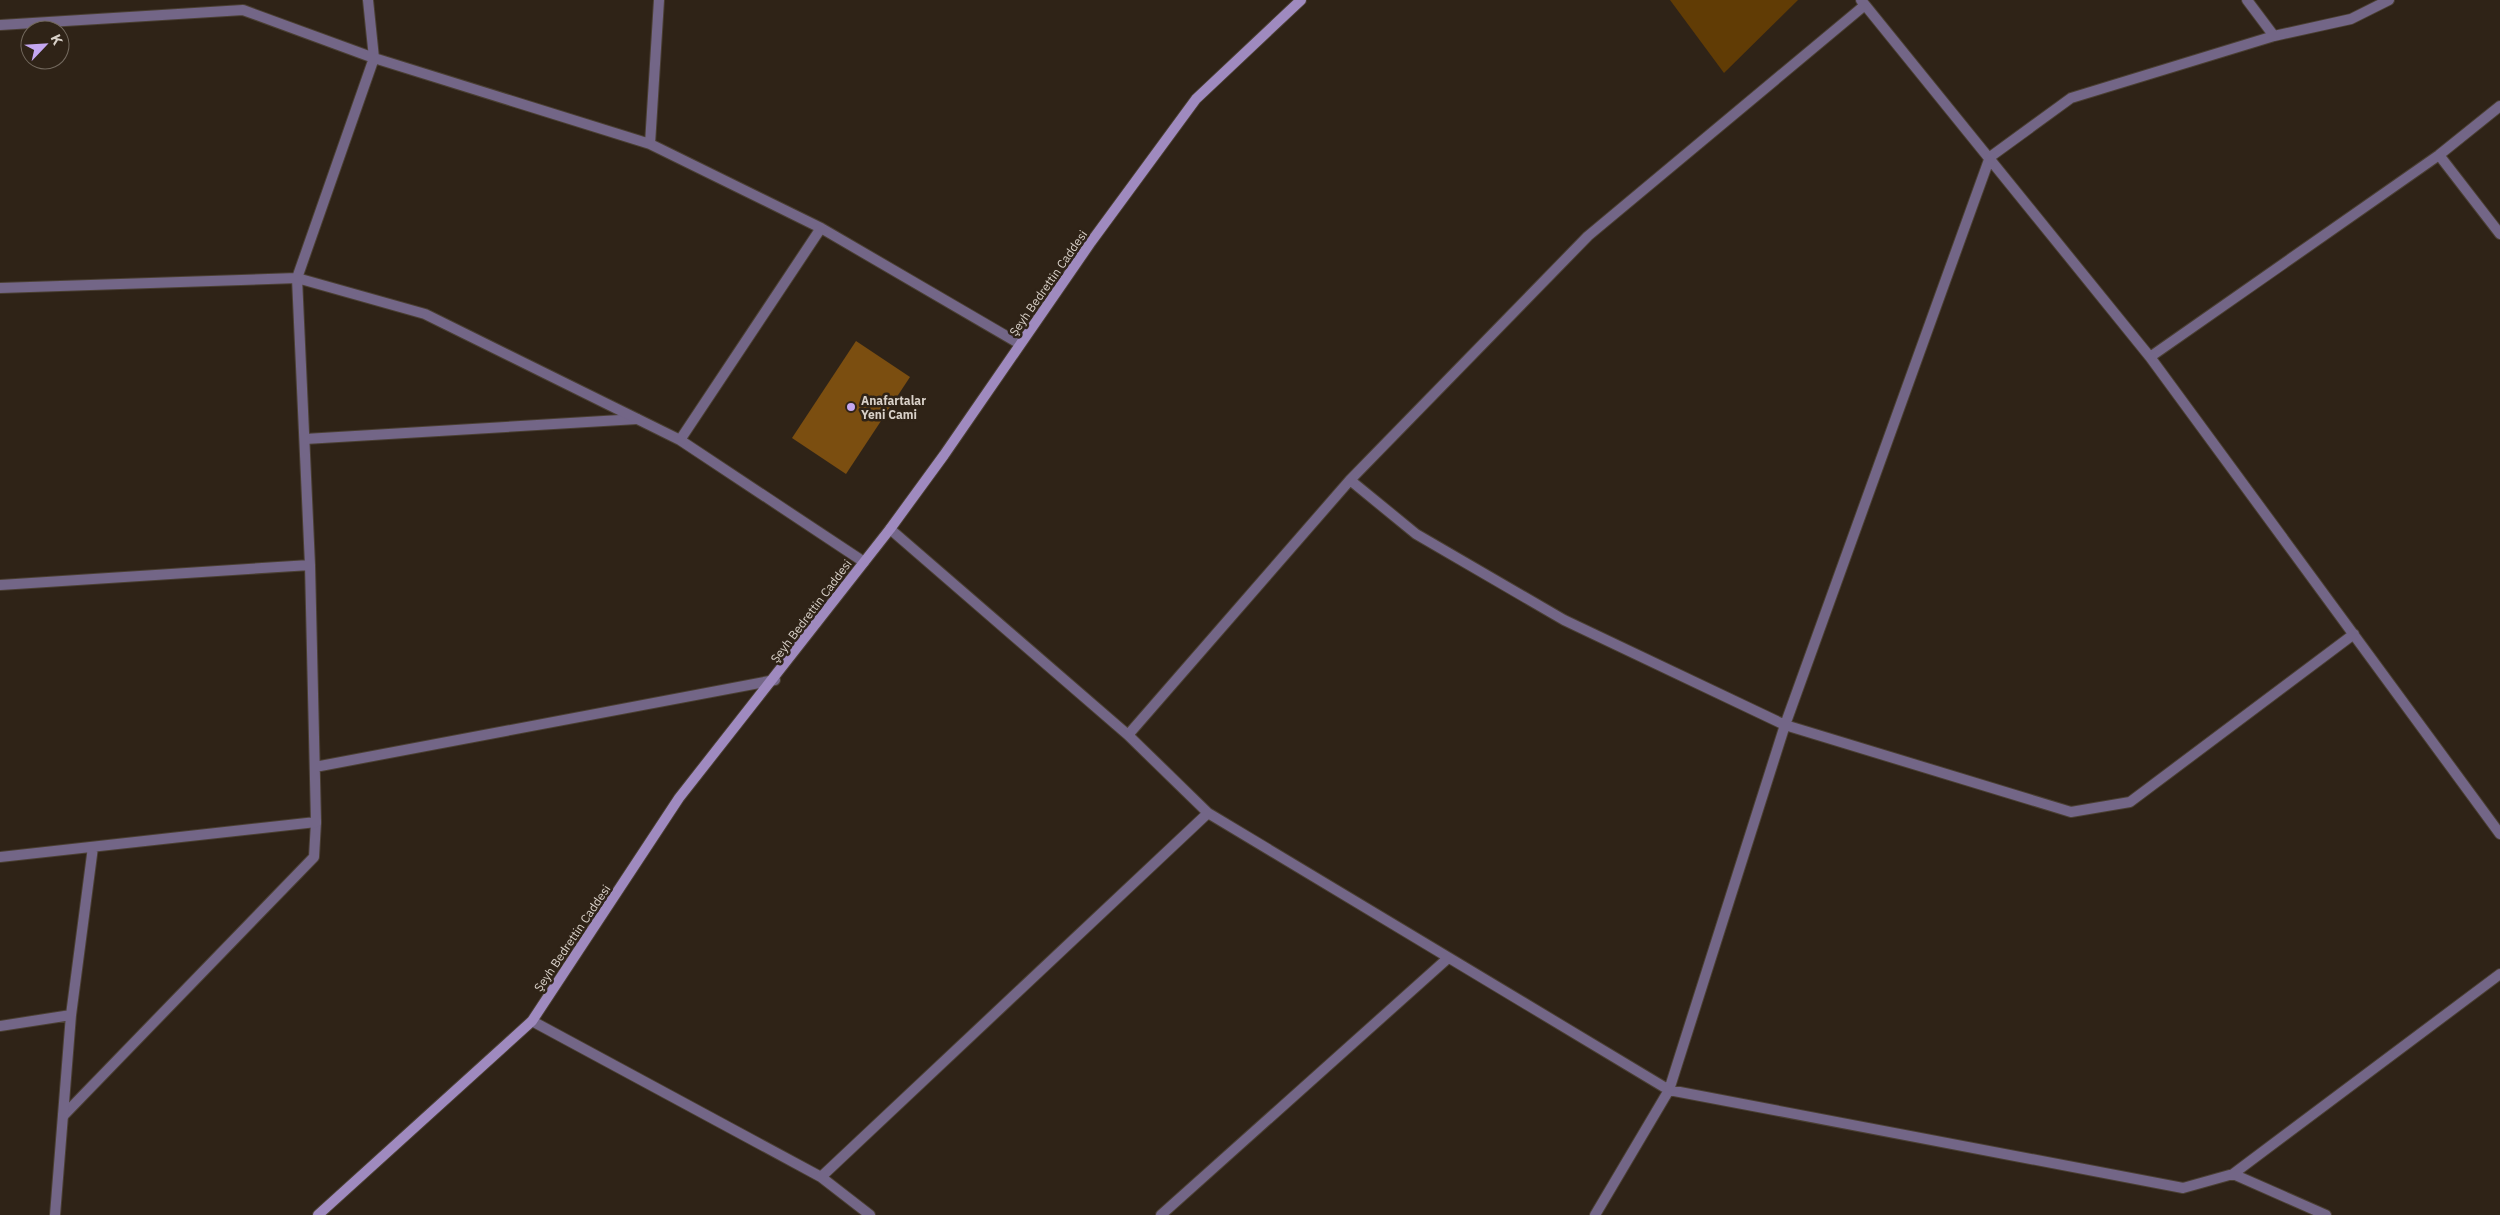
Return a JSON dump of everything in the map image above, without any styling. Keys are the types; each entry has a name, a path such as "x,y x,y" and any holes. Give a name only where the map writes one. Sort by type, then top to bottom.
{"main road":[{"name":"Şeyh Bedrettin Caddesi","path":"318,1215 532,1021 679,798 774,680 890,529 1091,242 1196,99 1301,0"}],"street":[{"path":"63,1116 314,856 316,822 310,565 298,278 374,58 368,0"},
{"path":"650,144 659,0"},
{"path":"2247,0 2274,36"},
{"path":"1595,1215 1669,1090 1785,725 1990,156 2071,98 2274,36 2351,19 2389,0"},
{"path":"1128,735 1350,480 1588,236 1863,3 1990,156 2150,357 2500,834"},
{"path":"0,25 243,10 374,58 650,144 821,228 1020,344"},
{"path":"2150,357 2439,155 2500,106"},
{"path":"2439,155 2500,234"},
{"path":"680,440 821,228"},
{"path":"0,288 298,278 425,314 680,440 864,562"},
{"path":"304,439 637,419"},
{"path":"1350,480 1416,534 1564,620 1785,725 2072,812 2130,802 2354,634"},
{"path":"890,529 1128,735 1208,813 1669,1090 2183,1188 2233,1174 2500,974"},
{"path":"0,585 310,565"},
{"path":"315,766 774,680"},
{"path":"821,1177 1208,813"},
{"path":"0,857 316,822"},
{"path":"55,1215 71,1015 93,847"},
{"path":"1161,1215 1447,958"},
{"path":"0,1026 71,1015"},
{"path":"532,1021 821,1177 870,1215"},
{"path":"2233,1174 2310,1212 2326,1215"}],"shaded area":[{"path":"1670,0 1798,0 1724,73"}],"building":[{"name":"Anafartalar Yeni Cami","path":"856,341 910,377 846,474 792,438"}],"place":[{"name":"Anafartalar Yeni Cami","path":"851,407"}]}
